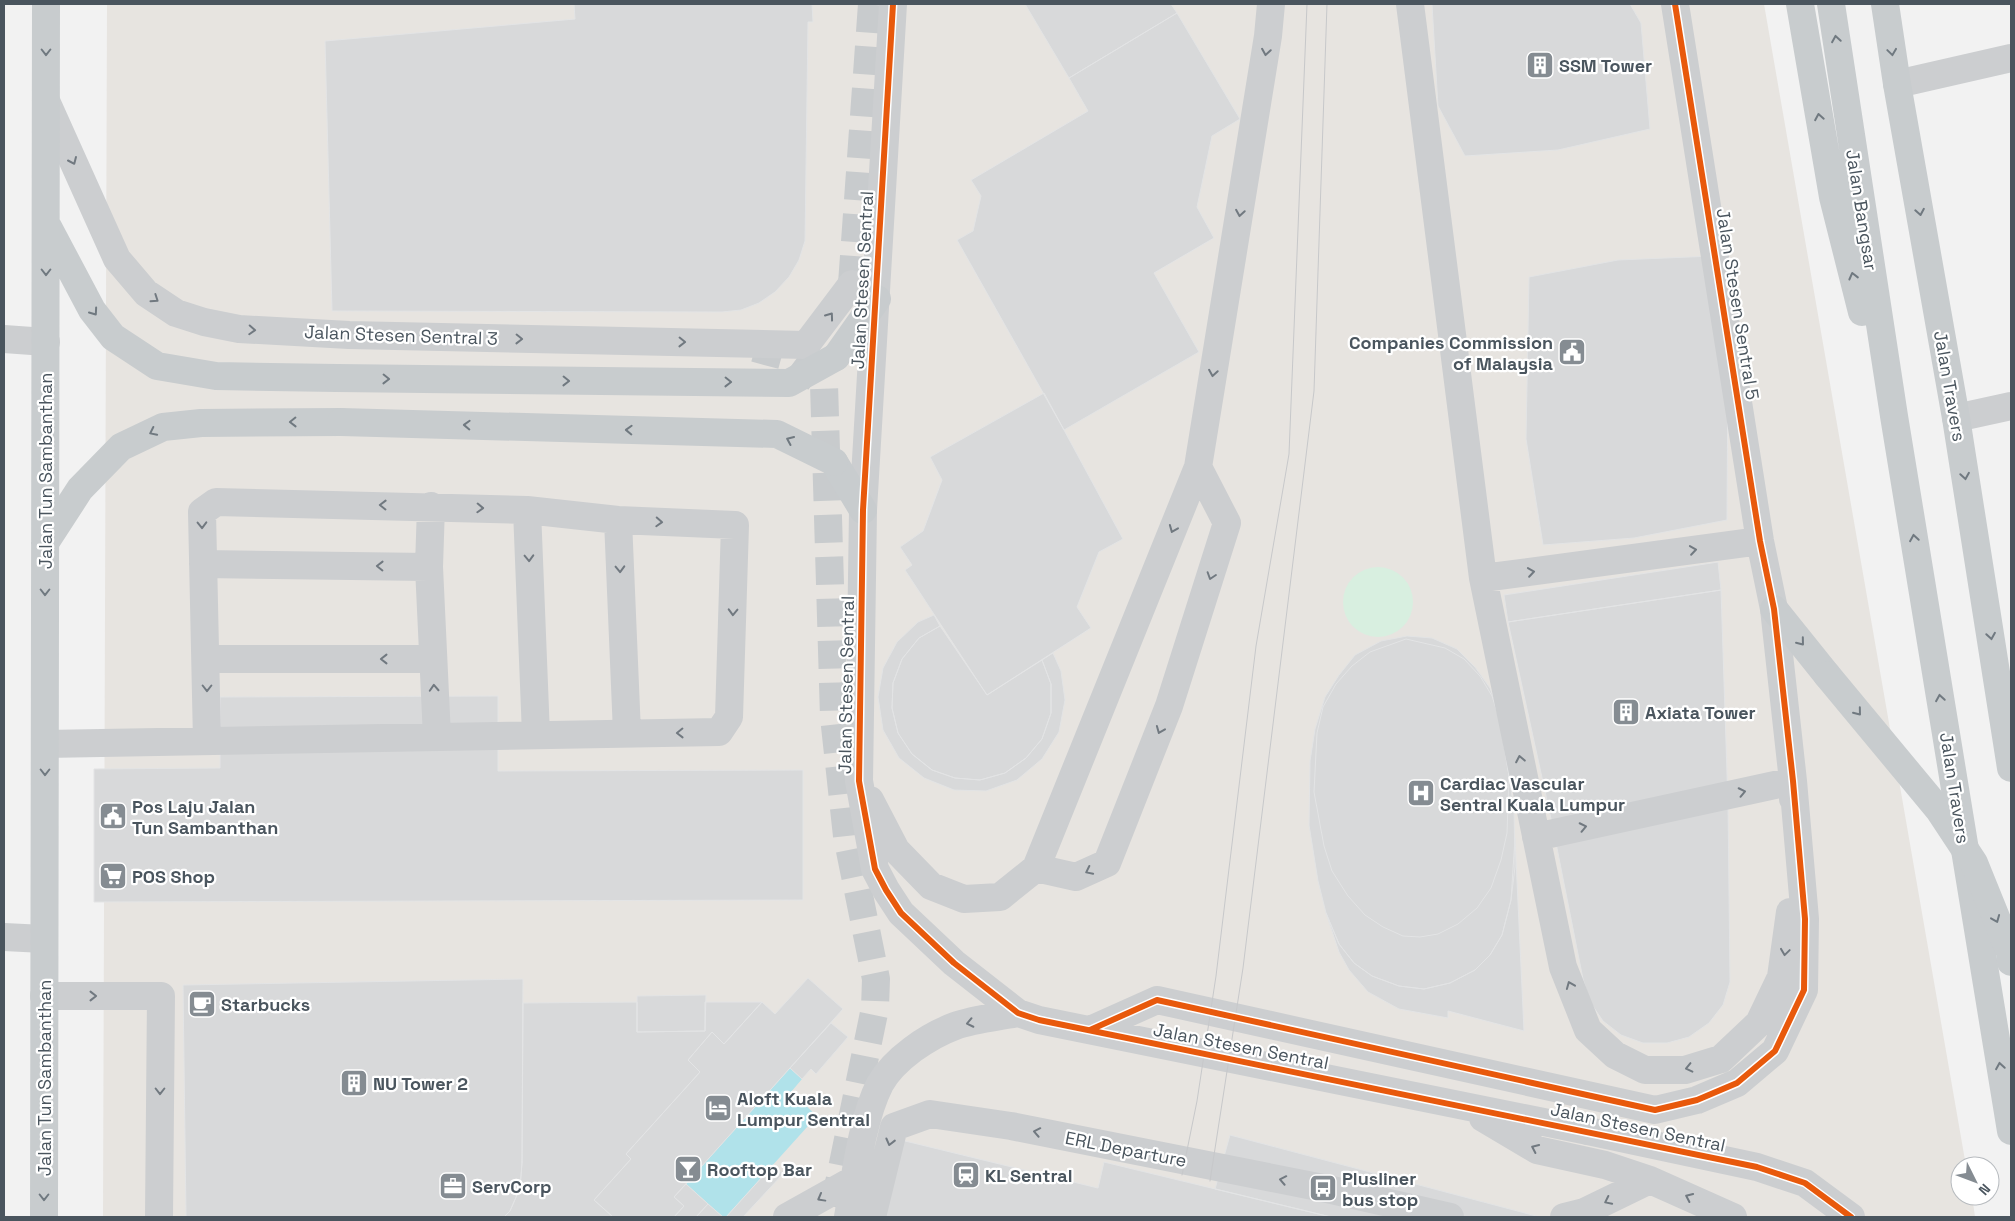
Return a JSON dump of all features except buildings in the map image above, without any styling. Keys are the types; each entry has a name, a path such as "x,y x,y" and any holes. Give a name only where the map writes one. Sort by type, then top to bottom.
{"main road":[{"name":"Jalan Tun Sambanthan","path":"44,1217 46,4"},
{"path":"1800,4 1833,197 1903,476"},
{"name":"Jalan Bangsar","path":"1831,4 1894,416"},
{"name":"Jalan Travers","path":"1885,4 1897,84 1956,418 2011,768"},
{"path":"46,224 92,310 113,338 157,366 216,376 789,383 836,356 877,299"},
{"name":"Jalan Travers","path":"1894,416 2011,1131"},
{"path":"45,543 80,489 121,447 163,427 200,423 341,422 777,434 834,462 863,510"},
{"path":"1774,609 1939,810 1974,863 2010,952 2011,962"}],"street":[{"name":"Jalan Stesen Sentral","path":"893,4 863,510 859,781 875,869 901,912 954,963 1018,1013 1039,1020 1757,1167 1805,1183 1851,1217"},
{"path":"859,781 896,850 931,886 964,898 1000,897 1036,868 1198,467 1268,36 1271,4"},
{"path":"1410,4 1483,578 1562,967 1588,1030 1615,1055 1645,1070 1685,1070 1721,1059 1759,1023 1781,977 1790,922 1793,863 1793,781"},
{"name":"Jalan Stesen Sentral 5","path":"1675,4 1760,541 1774,609 1793,781"},
{"path":"1897,84 2011,58"},
{"name":"Jalan Stesen Sentral 3","path":"46,100 117,260 146,293 176,313 204,322 239,329 349,335 806,345 852,284"},
{"path":"4,339 46,342"},
{"path":"1956,418 2011,406"},
{"path":"1036,868 1076,878 1107,863 1111,854 1169,706 1228,523 1198,467"},
{"path":"45,744 719,732 729,717 735,525 618,520 527,510 431,506 216,502 202,512 207,659 207,741"},
{"path":"431,506 429,567 437,737"},
{"path":"527,510 536,735"},
{"path":"618,520 626,734"},
{"path":"1483,578 1760,541"},
{"path":"203,564 429,567"},
{"path":"207,659 433,659"},
{"path":"1536,837 1793,781"},
{"path":"1090,1030 1156,1000 1655,1110 1697,1100 1737,1083 1775,1051 1804,990 1805,919 1793,781"},
{"path":"4,937 44,938"},
{"path":"44,996 160,996 159,1217"},
{"name":"Jalan Stesen Sentral","path":"848,1217 869,1116 881,1083 898,1062 923,1043 955,1026 1018,1013"},
{"name":"Jalan Stesen Sentral","path":"1465,1107 1537,1150 1605,1165 1650,1180 1734,1217"},
{"name":"ERL Departure","path":"872,1217 894,1127 930,1114 1011,1126 1323,1188 1450,1217"},
{"path":"787,1217 855,1179"},
{"path":"1564,1217 1584,1212 1650,1180"}],"shaded area":[{"name":"KL Sentral","path":"107,4 1764,4 1964,1156 1950,1156 1950,1206 1973,1206 1975,1217 103,1217"}],"green space":[{"path":"1378,567 1391,570 1403,577 1410,589 1413,602 1410,615 1403,627 1391,634 1378,637 1365,634 1353,627 1346,615 1343,602 1346,589 1353,577 1365,570"}],"water":[{"path":"790,1068 802,1079 791,1092 817,1116 726,1217 723,1217 686,1184"}],"tunnel":[{"path":"852,284 872,4"},
{"path":"755,348 788,357 824,384 834,717 847,836 876,979 875,1008 832,1217"}],"tram line":[{"path":"1182,1175 1197,1101 1216,976 1256,646 1289,454 1307,4"},
{"path":"1210,1181 1243,968 1314,391 1327,4"}],"cycle path":[{"path":"893,4 863,510 859,781 875,869 901,913 954,963 1018,1013 1039,1020 1757,1167 1805,1183 1851,1217"},
{"path":"1090,1030 1157,1000 1655,1110 1697,1100 1737,1083 1775,1051 1804,990 1805,919 1793,781 1774,609 1760,541 1675,4"}],"place":[{"name":"SSM Tower","path":"1540,65"},
{"name":"Companies Commission of Malaysia","path":"1572,352"},
{"name":"Axiata Tower","path":"1626,712"},
{"name":"Cardiac Vascular Sentral Kuala Lumpur","path":"1421,793"},
{"name":"Pos Laju Jalan Tun Sambanthan","path":"113,816"},
{"name":"POS Shop","path":"113,876"},
{"name":"Starbucks","path":"202,1004"},
{"name":"NU Tower 2","path":"354,1083"},
{"name":"Aloft Kuala Lumpur Sentral","path":"718,1108"},
{"name":"Rooftop Bar","path":"688,1169"},
{"name":"KL Sentral","path":"966,1175"},
{"name":"ServCorp","path":"453,1186"},
{"name":"Plusliner bus stop","path":"1323,1188"}]}
